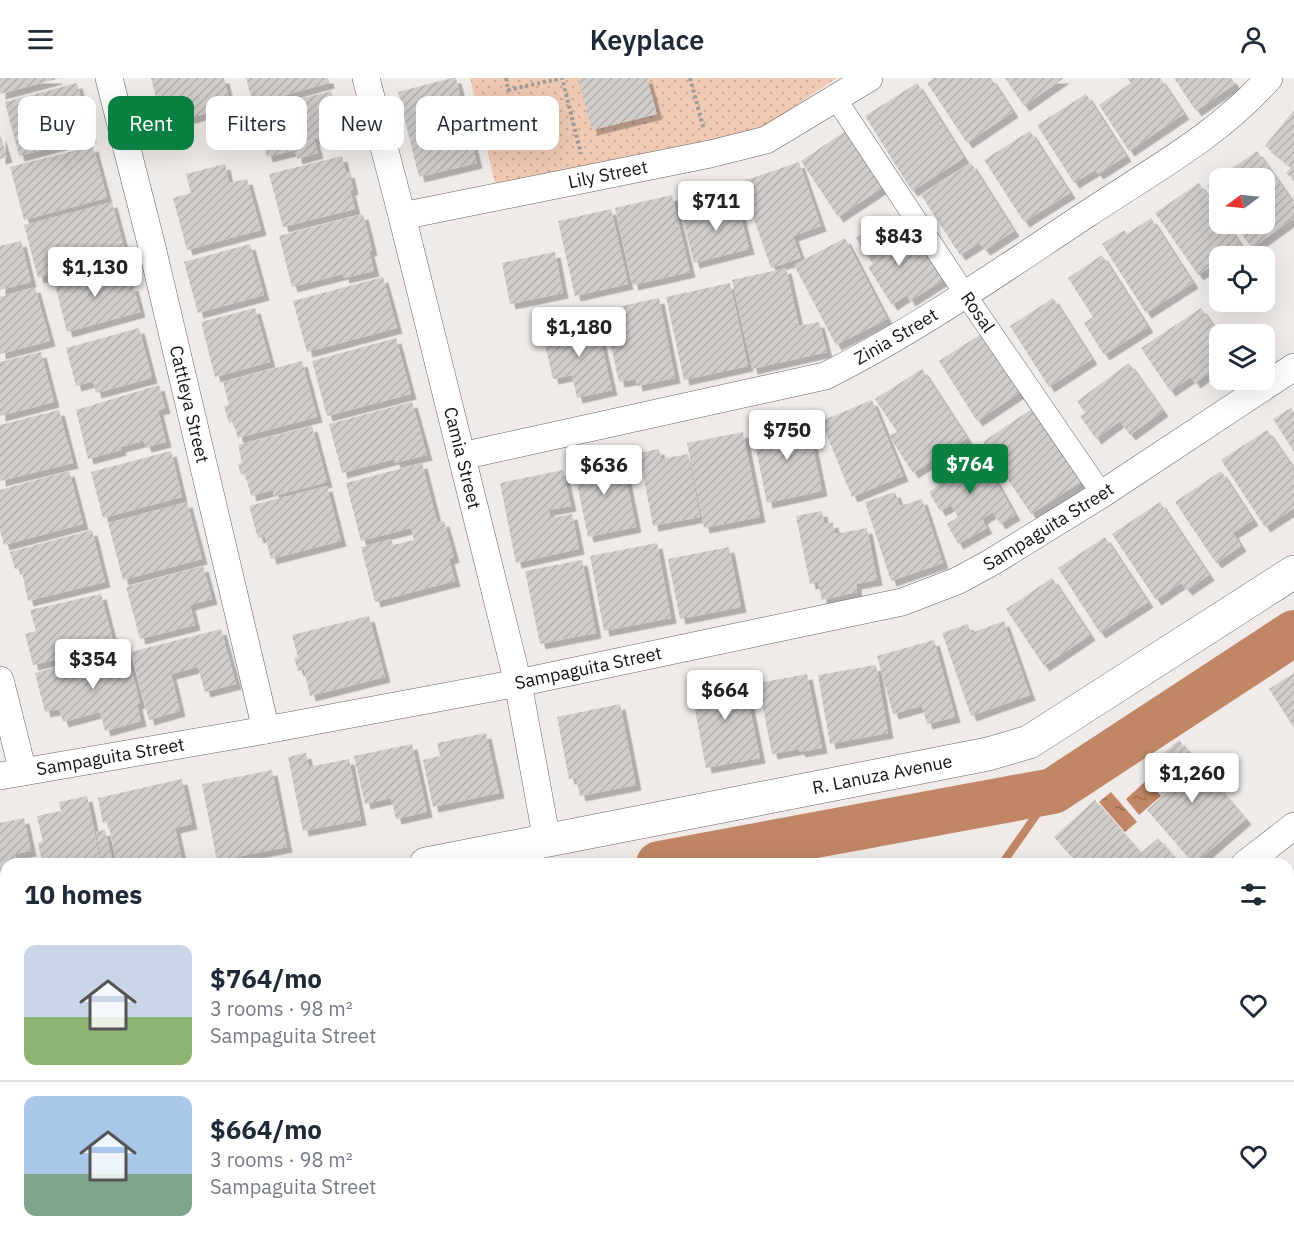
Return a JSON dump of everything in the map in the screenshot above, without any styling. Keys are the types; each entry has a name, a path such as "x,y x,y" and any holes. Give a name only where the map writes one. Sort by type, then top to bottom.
{"main road":[{"name":"R. Lanuza Avenue","path":"458,858 988,754 1029,742 1294,572"}],"street":[{"name":"Cattleya Street","path":"109,78 151,243 266,730"},
{"name":"Camia Street","path":"366,78 518,683 547,841"},
{"name":"Lily Street","path":"402,216 710,154 766,140 868,78"},
{"name":"Zinia Street","path":"462,456 825,376 859,359 965,294 1212,131 1269,78"},
{"name":"Rosal","path":"836,99 965,294 1102,494"},
{"name":"Sampaguita Street","path":"11,774 518,683 902,602 957,581 992,562 1102,494 1294,367"},
{"path":"0,680 11,774"},
{"path":"1253,858 1294,826"}],"path":[{"path":"506,78 508,90 562,78 587,178"},
{"path":"690,78 710,154"}],"shaded area":[{"path":"470,78 837,78 745,139 496,187 487,150 559,150 559,96 474,96"}],"water":[{"path":"1147,780 1161,796 1139,815 1126,799"},
{"path":"1111,792 1137,822 1125,832 1099,802"}],"building":[{"path":"0,78 57,78 57,79 0,94"},
{"path":"151,78 224,78 228,96 206,96 206,114 194,117 194,96 156,96"},
{"path":"246,78 328,78 329,83 282,96 251,96"},
{"path":"456,78 460,96 416,96 416,150 474,150 477,163 419,177 404,116 404,96 399,96 398,92"},
{"path":"578,78 647,78 657,114 592,130"},
{"path":"934,78 991,78 1013,112 967,143 927,83"},
{"path":"1005,78 1064,78 1024,106"},
{"path":"1127,78 1160,78 1184,114 1129,151 1099,105 1131,83"},
{"path":"1174,78 1231,78 1235,84 1196,111"},
{"path":"77,83 80,96 28,96"},
{"path":"917,83 964,158 912,191 865,116"},
{"path":"331,91 332,96 319,96 319,138 314,139 318,153 297,159 295,150 307,150 307,97"},
{"path":"1086,94 1126,156 1098,174 1095,170 1074,183 1037,125"},
{"path":"18,99 18,150 42,150 19,156 5,102"},
{"path":"1294,110 1294,180 1286,173 1291,167 1265,146"},
{"path":"847,130 885,186 838,217 801,161"},
{"path":"1030,131 1070,193 1024,222 984,160"},
{"path":"0,134 7,157 0,159"},
{"path":"77,150 94,150 107,198 24,220 10,167"},
{"path":"265,150 295,150 267,157"},
{"path":"1257,151 1269,168 1233,168"},
{"path":"342,156 346,173 349,172 353,189 350,190 355,209 283,227 269,174"},
{"path":"799,162 821,226 793,236 801,258 771,268 741,182"},
{"path":"971,163 1014,231 985,250 979,243 960,255 921,195"},
{"path":"225,164 229,183 247,179 261,230 187,250 173,198 191,193 186,174"},
{"path":"1275,176 1294,203 1294,218 1275,232"},
{"path":"1199,183 1209,197 1209,234 1234,234 1241,245 1209,246 1209,268 1198,275 1155,213"},
{"path":"672,195 690,272 633,285 615,208"},
{"path":"737,201 749,249 694,263 682,215"},
{"path":"112,202 126,255 38,278 24,225"},
{"path":"611,209 628,284 575,296 558,221"},
{"path":"363,214 372,250 369,251 374,271 344,278 343,274 292,287 279,236"},
{"path":"1151,218 1193,283 1146,313 1102,244 1124,230 1127,234"},
{"path":"879,223 902,259 925,244 946,278 910,301 907,295 892,305 868,267 873,264 856,238"},
{"path":"1242,234 1272,234 1255,246 1250,246"},
{"path":"845,238 887,319 836,345 794,265"},
{"path":"21,241 31,282 0,290 0,246"},
{"path":"250,244 264,295 198,313 184,262"},
{"path":"555,252 563,293 510,304 502,263"},
{"path":"1102,255 1148,327 1104,355 1084,323 1093,317 1068,278"},
{"path":"117,265 123,288 133,285 140,312 67,332 54,281"},
{"path":"786,268 799,326 819,322 827,352 752,369 732,280"},
{"path":"383,277 397,328 307,352 293,301"},
{"path":"730,283 748,366 684,380 666,297"},
{"path":"35,287 50,341 0,354 0,297"},
{"path":"659,298 675,378 637,386 636,379 619,382 603,310"},
{"path":"1053,298 1092,359 1049,387 1010,326"},
{"path":"255,308 270,362 215,377 201,322"},
{"path":"1201,308 1212,324 1209,324 1209,373 1195,383 1191,377 1170,391 1141,348"},
{"path":"596,320 612,390 577,398 572,375 553,379 543,336 562,332 561,328"},
{"path":"139,328 152,378 96,393 93,381 76,386 66,348"},
{"path":"984,332 1022,391 977,421 939,361"},
{"path":"396,338 411,394 327,416 312,361"},
{"path":"41,352 54,402 0,416 0,362"},
{"path":"302,361 317,417 238,438 233,421 229,423 224,406 229,405 223,382"},
{"path":"1129,363 1163,411 1130,435 1120,421 1096,439 1080,416 1085,413 1077,401"},
{"path":"922,369 967,438 913,473 889,436 897,432 875,399"},
{"path":"159,385 165,408 158,410 166,442 146,447 144,441 88,459 76,410"},
{"path":"872,400 903,476 852,497 821,421"},
{"path":"412,402 427,455 395,463 394,459 342,473 329,424"},
{"path":"1033,408 1082,481 1031,514 983,442"},
{"path":"1291,408 1294,413 1294,452 1273,419"},
{"path":"59,410 73,463 0,481 0,425"},
{"path":"783,423 784,428 808,423 822,491 767,503 752,429"},
{"path":"312,426 327,482 274,496 273,490 251,496 245,473 241,475 238,464 242,463 238,445"},
{"path":"1267,430 1294,469 1294,508 1265,527 1221,460"},
{"path":"743,432 760,517 704,528 687,443"},
{"path":"977,447 1015,515 1000,524 993,512 982,519 987,528 958,544 947,524 958,517 951,505 940,511 929,492 939,485 933,473"},
{"path":"659,449 661,459 688,454 700,517 653,526 639,453"},
{"path":"171,451 182,497 103,518 91,472"},
{"path":"621,454 636,527 588,537 573,464"},
{"path":"422,463 437,521 422,526 444,521 454,557 449,559 455,581 375,602 361,547 391,539 393,545 414,540 411,528 361,541 346,483"},
{"path":"563,470 571,506 549,510 550,518 572,514 579,549 516,563 500,483"},
{"path":"69,471 83,524 4,545 0,530 0,490"},
{"path":"1221,471 1253,520 1233,533 1241,546 1216,563 1175,502"},
{"path":"327,486 341,541 271,559 265,536 258,538 249,506"},
{"path":"895,492 900,506 922,499 943,563 891,581 865,502"},
{"path":"187,502 202,559 123,580 108,523"},
{"path":"1160,502 1209,575 1187,590 1181,583 1156,600 1112,534"},
{"path":"822,511 824,524 833,522 835,534 867,528 877,580 856,584 857,592 822,600 818,582 810,584 796,516"},
{"path":"92,530 105,582 28,601 21,568 15,569 10,552"},
{"path":"1105,537 1148,602 1100,633 1058,568"},
{"path":"657,543 671,618 604,631 590,556"},
{"path":"729,547 741,607 680,619 668,559"},
{"path":"582,560 596,633 540,644 525,571"},
{"path":"203,566 212,599 190,605 195,625 140,639 126,587"},
{"path":"1052,578 1090,635 1044,666 1006,609"},
{"path":"101,594 114,645 33,665 25,634 36,631 30,610"},
{"path":"369,616 385,677 310,696 304,669 298,671 294,658 298,657 292,635"},
{"path":"1004,621 1030,695 971,716 942,633 968,624 971,633"},
{"path":"221,629 236,684 205,692 198,667 171,674 180,711 149,720 131,652"},
{"path":"934,640 955,717 927,724 922,706 893,714 877,656"},
{"path":"126,649 140,703 137,704 141,721 105,731 100,712 63,722 59,709 45,712 35,673"},
{"path":"876,665 888,733 830,744 818,675"},
{"path":"1294,673 1294,728 1269,689"},
{"path":"743,674 760,758 706,768 690,684"},
{"path":"807,674 822,748 772,754 762,702 758,703 754,684"},
{"path":"620,704 636,785 580,796 576,778 569,779 557,717"},
{"path":"486,733 499,793 433,807 423,760 440,756 437,743"},
{"path":"1179,740 1246,819 1201,858 1189,858 1147,810 1170,790 1149,766"},
{"path":"412,744 427,812 396,819 391,798 365,804 354,756"},
{"path":"306,753 309,767 349,759 361,820 303,831 288,757"},
{"path":"272,770 287,847 232,858 216,858 202,784"},
{"path":"182,779 192,824 175,828 182,858 116,858 108,822 103,823 98,798"},
{"path":"87,796 100,858 41,858 38,843 43,842 37,816 61,811 59,802"},
{"path":"1095,800 1141,853 1158,838 1175,858 1073,858 1054,837"},
{"path":"24,818 31,851 15,854 16,858 0,858 0,823"},
{"path":"105,830 112,858 101,858 96,832"}],"waterway":[{"path":"691,858 1053,791 1294,633"},
{"path":"1006,858 1053,791"}]}
